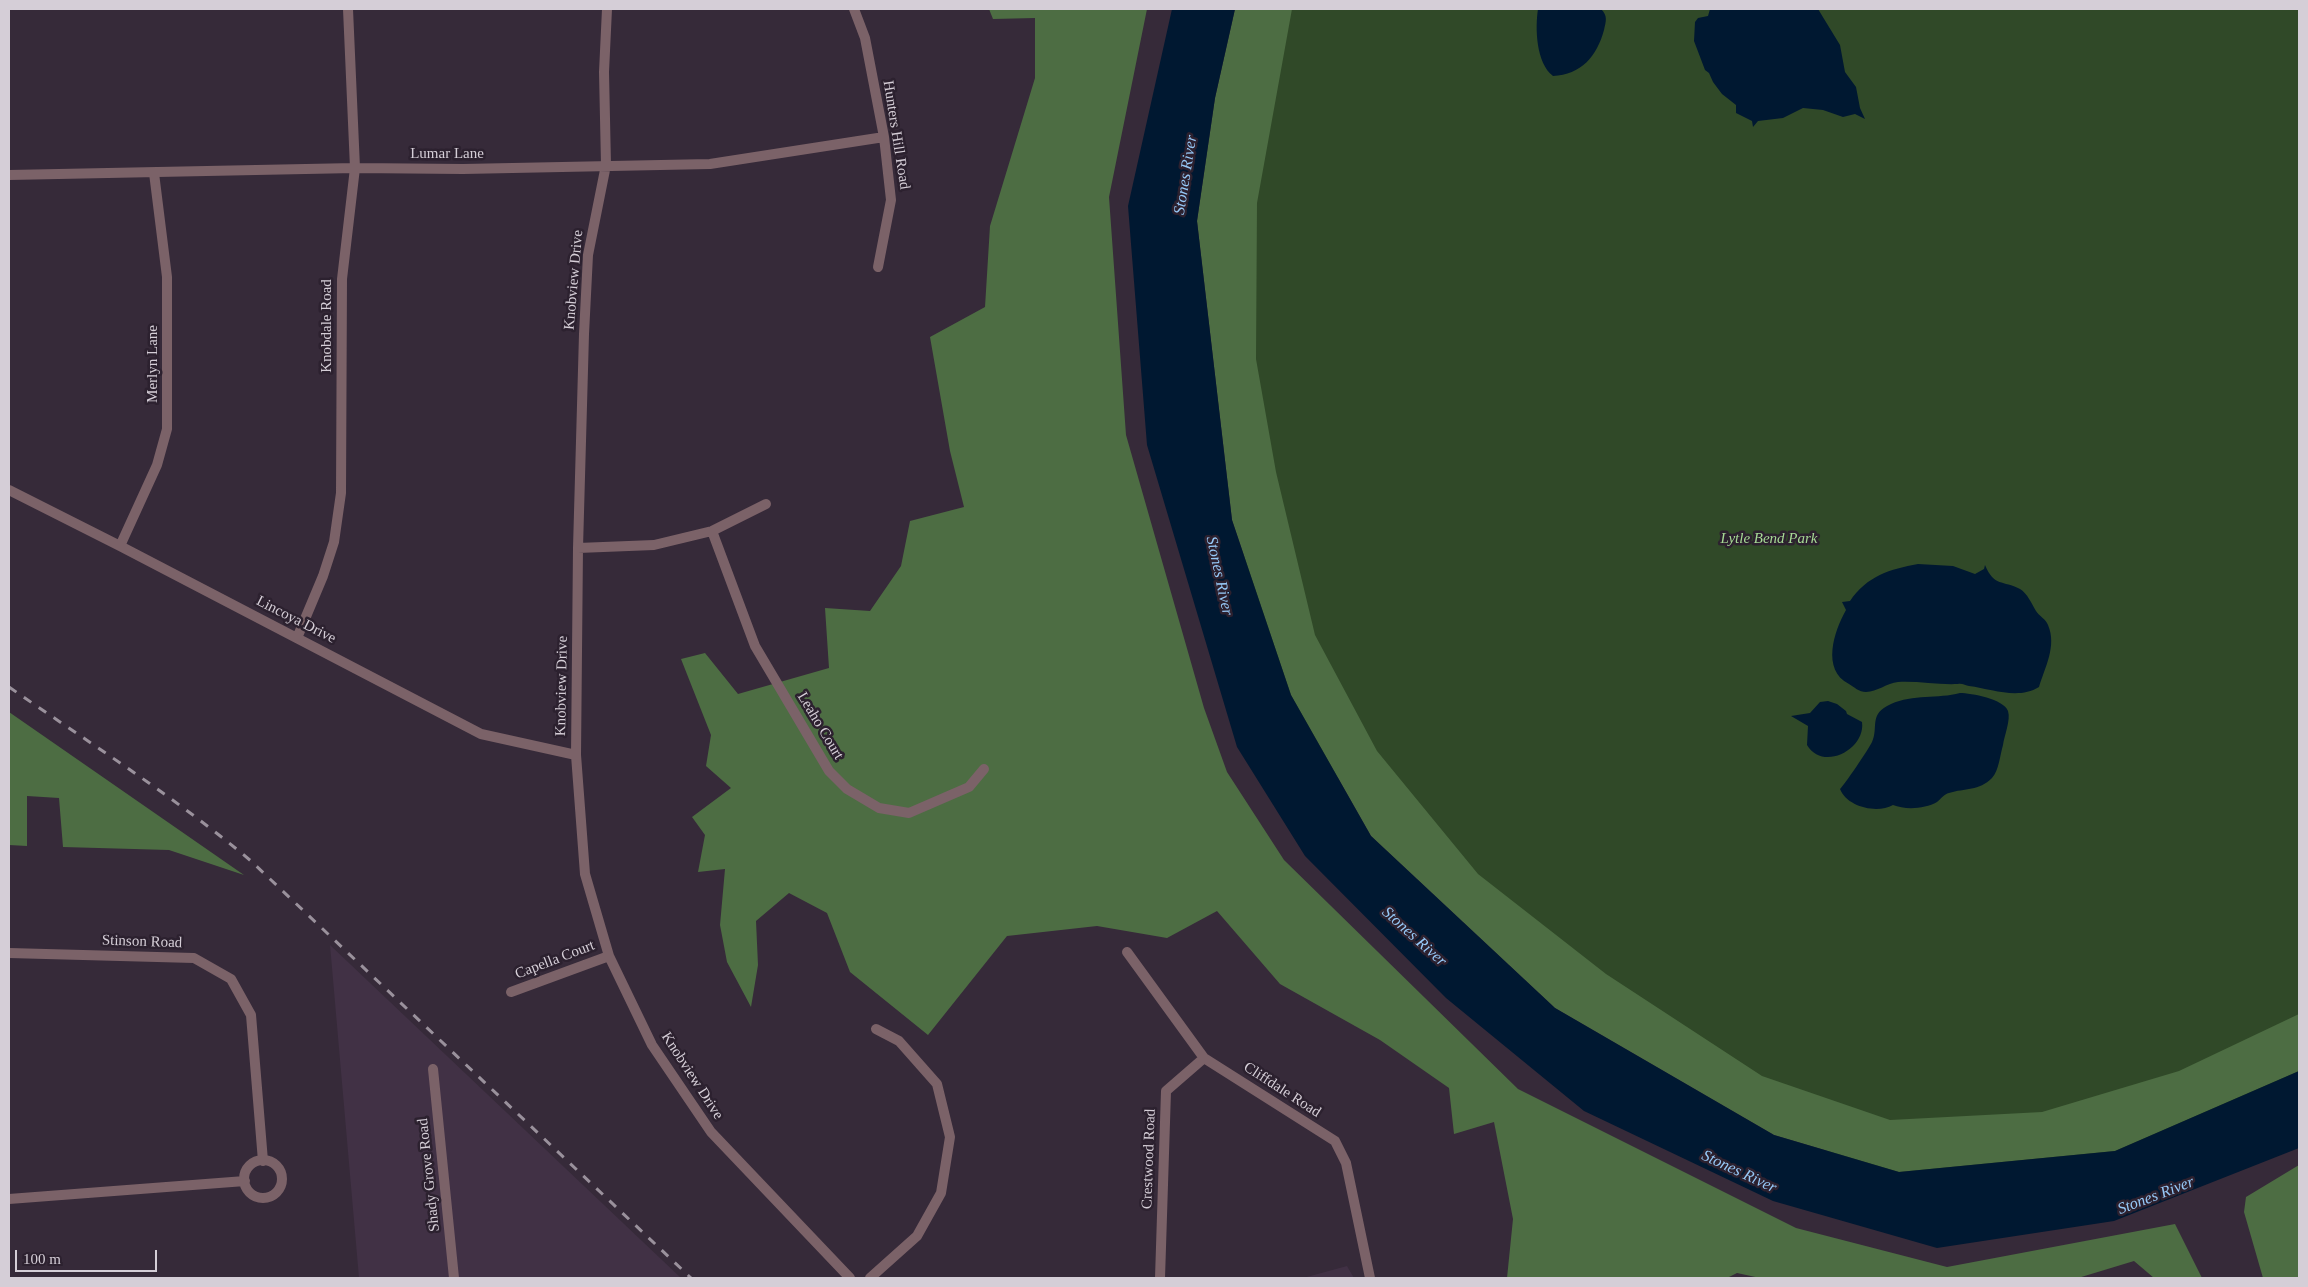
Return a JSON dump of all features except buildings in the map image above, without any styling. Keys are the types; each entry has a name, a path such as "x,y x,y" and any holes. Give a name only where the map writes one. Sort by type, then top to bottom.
{"street":[{"name":"Knobdale Road","path":"298,638 324,576 334,542 341,493 342,279 355,168 348,9"},
{"name":"Knobview Drive","path":"607,9 604,72 606,165 588,255 578,548 576,755 585,874 608,956 652,1045 711,1132 850,1278"},
{"name":"Hunters Hill Road","path":"854,9 865,38 884,137 890,200 878,268"},
{"name":"Lumar Lane","path":"9,175 355,168 463,169 710,164 884,137"},
{"name":"Merlyn Lane","path":"120,546 157,465 167,429 167,277 154,173"},
{"name":"Lincoya Drive","path":"9,490 298,638 480,734 576,755"},
{"path":"578,548 654,545 712,531 766,504"},
{"name":"Leaho Court","path":"712,531 755,646 829,771 847,789 878,808 909,813 969,787 984,769"},
{"name":"Cliffdale Road","path":"1126,952 1204,1058 1335,1142 1346,1163 1370,1278"},
{"name":"Stinson Road","path":"9,953 194,958 231,979 250,1015 263,1161"},
{"name":"Capella Court","path":"511,992 608,956"},
{"path":"870,1278 917,1236 941,1193 950,1137 936,1084 899,1041 876,1028"},
{"name":"Crestwood Road","path":"1160,1278 1166,1091 1204,1058"},
{"name":"Shady Grove Road","path":"433,1069 454,1278"},
{"path":"263,1161 272,1163 280,1172 282,1184 275,1194 270,1197 258,1197 248,1190 245,1181 249,1168 263,1161"},
{"path":"9,1199 245,1181"}],"shaded area":[{"path":"330,945 681,1278 359,1278"},
{"path":"1347,1266 1354,1278 1303,1278"}],"green space":[{"path":"989,9 1147,9 1109,197 1126,435 1204,708 1227,772 1284,860 1518,1089 1796,1228 1947,1267 2175,1224 2202,1278 2154,1278 2134,1261 2078,1278 1760,1278 1737,1273 1727,1278 1507,1278 1513,1219 1494,1122 1454,1134 1449,1088 1380,1040 1280,984 1217,911 1167,938 1097,926 1007,936 928,1035 850,972 827,913 789,893 756,921 758,965 751,1007 727,962 720,925 725,869 698,872 705,835 692,817 731,788 706,766 711,735 681,659 705,653 738,694 829,668 825,608 870,611 901,566 910,521 964,507 950,451 930,337 985,307 990,226 1035,78 1035,18 993,19"},
{"name":"Lytle Bend Park","path":"1235,9 2299,9 2299,1139 1945,1241 1247,708"},
{"path":"1235,9 1292,9 1257,203 1256,359 1276,472 1315,635 1377,751 1478,874 1606,974 1762,1076 1890,1120 2042,1112 2179,1071 2299,1014 2299,1071 2115,1151 1899,1172 1774,1135 1555,1008 1371,836 1291,695 1232,520 1197,221 1215,98"},
{"path":"9,712 244,875 169,850 63,847 59,798 27,796 27,846 9,845"},
{"path":"2299,1165 2299,1278 2263,1278 2244,1212 2246,1197"}],"water":[{"name":"Stones River","path":"1172,9 1235,9 1215,98 1197,221 1232,520 1291,695 1371,836 1555,1008 1774,1135 1899,1172 2115,1151 2299,1071 2299,1148 2114,1221 1937,1248 1773,1201 1584,1111 1446,998 1305,856 1237,747 1147,445 1128,206"},
{"path":"1538,9 1601,9 1606,16 1604,30 1597,48 1580,68 1563,75 1553,76 1547,70 1538,45"},
{"path":"1710,9 1818,9 1840,45 1845,72 1856,87 1860,108 1865,119 1855,114 1843,117 1823,110 1803,108 1783,118 1758,121 1753,127 1752,121 1736,113 1736,105 1722,94 1713,82 1709,73 1705,70 1694,41 1695,22 1698,18 1708,16"},
{"path":"1918,564 1953,566 1975,574 1984,569 1985,565 1988,572 1996,580 2014,586 2025,593 2037,613 2047,623 2050,633 2051,649 2039,687 2031,691 2014,693 1961,684 1898,682 1866,692 1857,689 1840,678 1835,669 1832,650 1837,628 1846,610 1842,602 1850,601 1864,585 1880,575 1898,568"},
{"path":"1960,693 1994,700 2008,711 2008,723 1999,762 1992,778 1982,785 1955,791 1944,795 1937,802 1915,808 1903,808 1893,805 1886,808 1871,809 1856,804 1844,795 1840,789 1872,742 1879,712 1899,701"},
{"path":"1828,701 1837,704 1847,714 1862,722 1861,732 1851,748 1842,754 1823,757 1814,753 1807,745 1808,726 1791,716 1810,713 1820,702"}],"railway":[{"path":"9,687 163,793 251,861 691,1278"}]}
